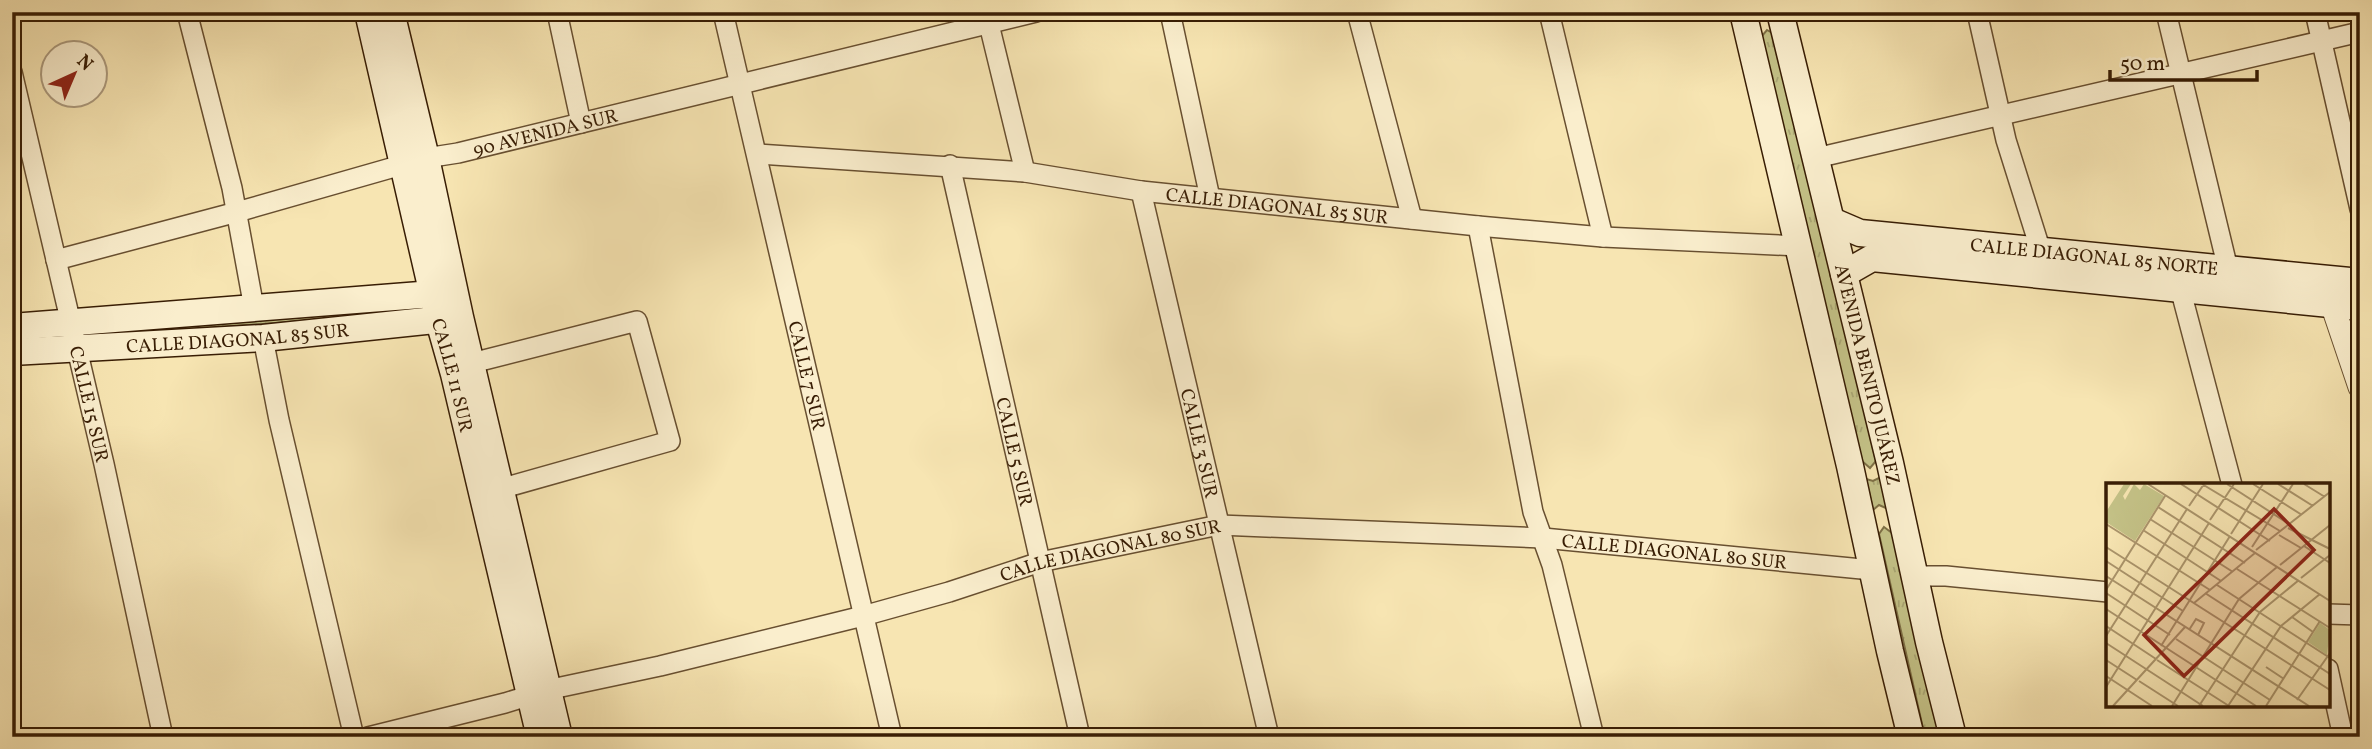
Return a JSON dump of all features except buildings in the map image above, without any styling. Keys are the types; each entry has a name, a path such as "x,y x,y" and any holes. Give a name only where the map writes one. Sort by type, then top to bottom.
{"main road":[{"name":"CALLE 11 SUR","path":"368,12 415,162"},
{"name":"CALLE 11 SUR","path":"391,12 415,162 447,307 454,374 539,693 559,737"},
{"path":"1746,24 1768,21 1783,23"},
{"name":"AVENIDA BENITO JUÁREZ","path":"1783,23 1890,463 1929,642 1953,737"},
{"name":"AVENIDA BENITO JUÁREZ","path":"1746,24 1911,737"},
{"name":"CALLE DIAGONAL 85 NORTE","path":"1832,221 1860,233 2228,269 2353,303"},
{"name":"CALLE DIAGONAL 85 NORTE","path":"1844,274 1872,258 2353,303"},
{"name":"CALLE 11 SUR","path":"447,307 472,363 500,489 539,693 540,737"},
{"name":"CALLE DIAGONAL 85 SUR","path":"12,352 73,335 254,308 447,307"},
{"name":"CALLE DIAGONAL 85 SUR","path":"12,327 73,335 263,338 447,307"},
{"path":"1850,466 1870,475 1890,463"},
{"path":"1865,537 1880,520 1885,519 1906,537"}],"street":[{"path":"187,12 237,212 254,308"},
{"path":"557,12 581,123"},
{"name":"CALLE 7 SUR","path":"723,12 892,737"},
{"name":"90 AVENIDA SUR","path":"56,260 415,162 740,84 988,18 1036,12"},
{"path":"1170,12 1210,198"},
{"path":"1357,12 1412,219"},
{"path":"1549,12 1604,237"},
{"path":"1977,12 2000,116 2047,276"},
{"path":"2166,12 2228,269"},
{"path":"2315,12 2360,209"},
{"path":"988,18 1025,172"},
{"path":"1816,158 2360,32"},
{"name":"CALLE 15 SUR","path":"12,72 163,737"},
{"name":"CALLE DIAGONAL 85 SUR","path":"757,154 1025,172 1141,191 1478,226 1604,237 1799,246"},
{"name":"CALLE 5 SUR","path":"950,165 1080,737"},
{"name":"CALLE 3 SUR","path":"1141,191 1269,737"},
{"path":"1478,226 1533,512 1543,538 1594,737"},
{"path":"2180,288 2231,483"},
{"path":"2353,303 2360,387"},
{"path":"472,363 638,321 670,441 500,489"},
{"path":"263,338 279,420 354,737"},
{"name":"CALLE DIAGONAL 80 SUR","path":"368,737 539,693 863,616 949,592 1040,562 1219,525 1543,538 1872,570"},
{"path":"1915,576 1946,576 2106,592"},
{"path":"2330,614 2360,615"},
{"path":"2330,678 2343,737"}],"green space":[{"path":"1767,30 1774,34 1876,461 1870,468 1862,461 1761,37"},
{"path":"413,307 418,310 413,313 95,336 92,331"},
{"path":"1881,477 1888,509 1879,505 1873,510 1866,479 1873,481"},
{"path":"1884,527 1892,533 1940,737 1925,737 1879,534"}]}
